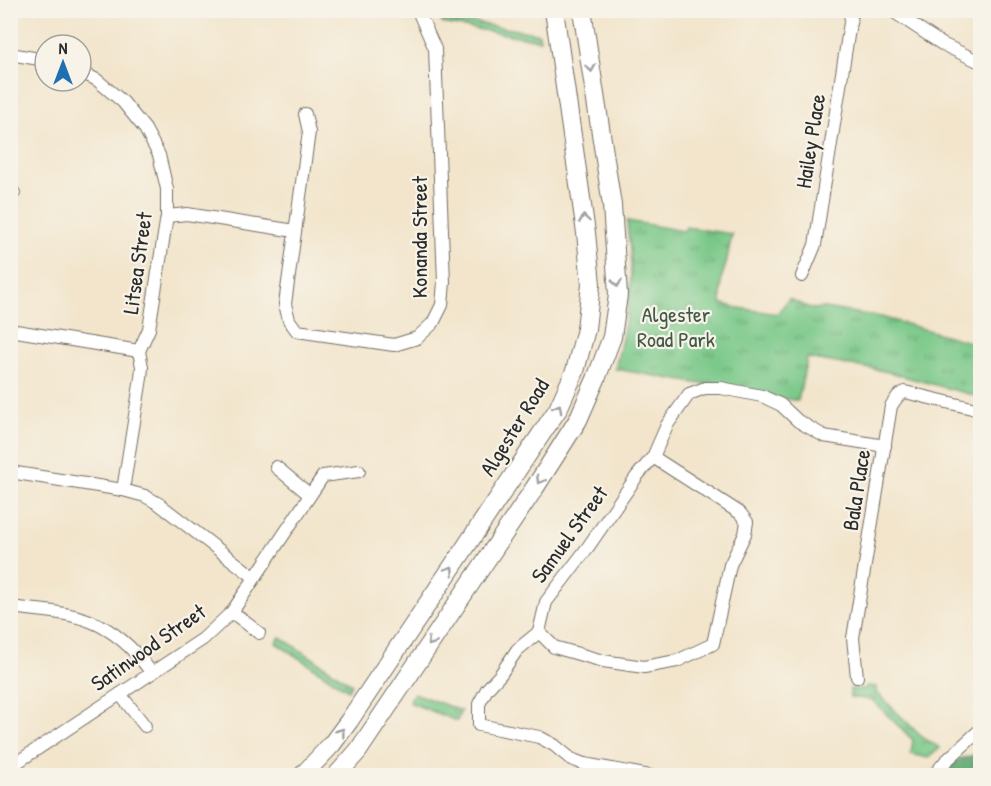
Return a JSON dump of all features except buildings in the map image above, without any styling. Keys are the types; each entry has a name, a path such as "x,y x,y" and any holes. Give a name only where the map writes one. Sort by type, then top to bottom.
{"main road":[{"name":"Algester Road","path":"302,776 332,744 349,721 558,409 575,371 586,329 591,284 586,233 554,10"},
{"path":"336,776 358,751 578,420 612,337 618,295 612,205 582,10"}],"street":[{"name":"Hailey Place","path":"802,276 815,245 852,10"},
{"path":"891,10 942,44 981,62"},
{"name":"Konanda Street","path":"295,231 285,304 289,320 297,331 394,345 417,338 433,323 442,305 444,282 435,49 419,13"},
{"path":"10,54 33,58"},
{"name":"Litsea Street","path":"93,78 123,102 145,129 159,155 167,189 167,216 149,329 140,351 141,378 123,490"},
{"path":"167,216 187,214 295,231 309,132 305,114"},
{"path":"10,330 140,351"},
{"name":"Samuel Street","path":"538,632 546,602 653,457 667,425 689,394 705,388 721,388 762,396 781,405 798,421 824,436 885,446"},
{"name":"Bala Place","path":"857,677 853,638 891,406 898,396 905,392 981,410"},
{"path":"650,776 584,764 571,759 554,745 539,737 479,725 479,704 487,689 517,650 538,632 554,647 603,661 644,667 676,661 713,644 730,565 745,534 747,522 740,513 653,457"},
{"path":"276,466 310,495"},
{"name":"Satinwood Street","path":"10,767 203,639 232,612 323,476 359,471"},
{"path":"10,472 123,490 145,496 159,504 255,577"},
{"path":"10,607 89,620 112,633 136,651 151,672"},
{"path":"232,612 259,633"},
{"path":"120,693 145,726"},
{"path":"933,776 945,762 981,730"}],"green space":[{"path":"442,17 539,34 540,40 442,23"},
{"name":"Algester Road Park","path":"627,221 684,231 686,227 732,234 721,279 721,303 777,314 789,299 812,309 824,308 881,317 980,345 980,397 884,371 807,358 798,401 615,369 624,331 631,281"},
{"path":"280,637 352,684 348,690 276,643"},
{"path":"867,686 876,687 876,692 922,737 940,748 928,758 911,754 913,740 872,700 850,697 850,689 864,689"},
{"path":"414,693 461,711 457,721 409,702"},
{"path":"980,748 980,775 946,775 945,771 961,758 971,757"}]}
